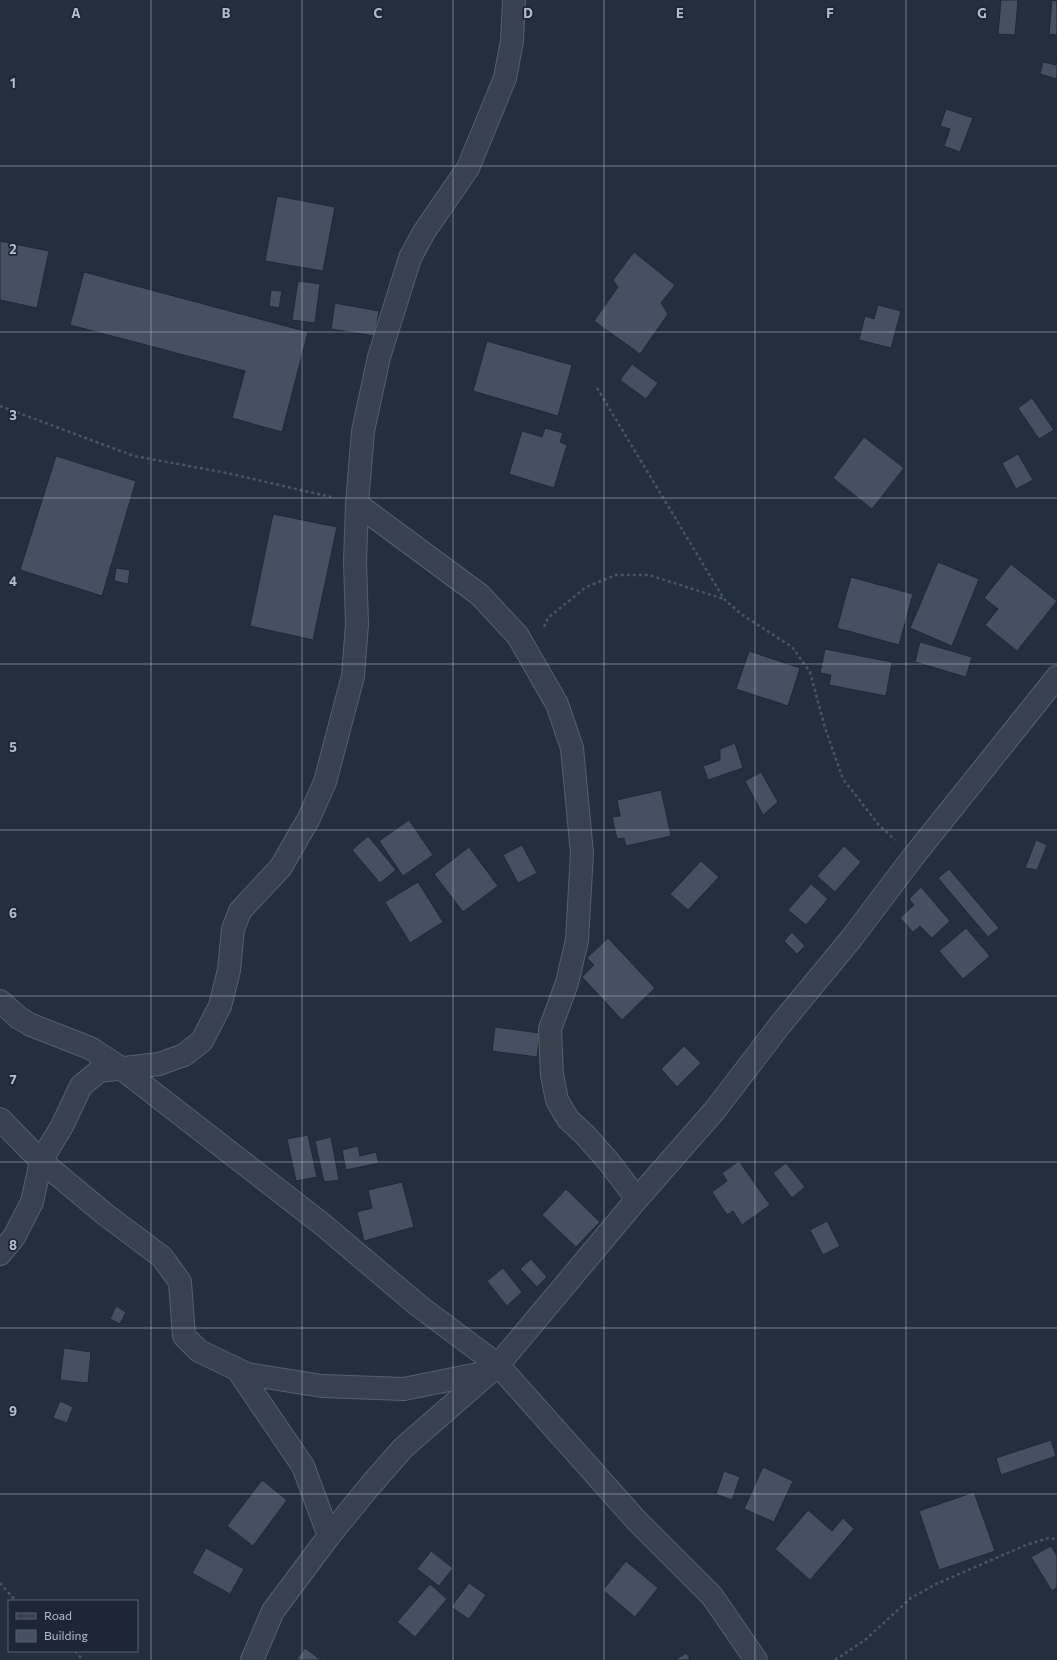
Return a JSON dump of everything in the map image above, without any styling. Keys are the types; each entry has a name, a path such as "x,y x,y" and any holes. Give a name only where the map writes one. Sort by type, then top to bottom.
{"street":[{"path":"0,1254 14,1237 32,1202 41,1162 62,1126 81,1086 99,1071 159,1064 184,1055 202,1041 212,1026 220,1006 229,970 233,929 240,911 281,867 309,818 325,782 353,676 356,624 355,562 357,504 363,431 379,357 410,258 424,232 468,168 505,78 512,41 514,0"},
{"path":"357,504 480,595 518,636 557,704 572,748 582,853 577,940 567,983 550,1029 552,1075 557,1100 568,1119 585,1135 609,1162 637,1199"},
{"path":"252,1660 273,1611 329,1536 403,1448 494,1369 637,1199 715,1110 780,1025 851,939 913,857 1057,677"},
{"path":"0,1001 31,1025 90,1048 121,1068 322,1224 494,1369 636,1521 712,1596 756,1660"},
{"path":"0,1119 41,1162 106,1215 162,1257 180,1282 184,1336 199,1351 248,1374 322,1386 404,1389 494,1369"},
{"path":"237,1369 303,1466 329,1536"}],"path":[{"path":"597,388 724,599 741,614 792,647 810,672 825,728 843,779 878,824 913,857"},
{"path":"0,406 134,456 296,488 357,504"},
{"path":"528,653 548,618 586,587 616,575 649,575 724,599"},
{"path":"834,1660 865,1640 911,1598 936,1584 1026,1545 1048,1538 1057,1539"},
{"path":"0,1583 15,1600"},
{"path":"76,1652 83,1660"}],"building":[{"path":"1001,0 1018,0 1015,35 998,34"},
{"path":"1052,0 1057,1 1057,35 1049,34"},
{"path":"1057,61 1057,79 1040,74 1043,62 1056,65"},
{"path":"946,109 973,118 960,152 944,146 950,129 940,126"},
{"path":"277,196 335,207 323,271 265,261"},
{"path":"0,241 49,251 37,308 0,300"},
{"path":"634,252 675,285 661,303 668,314 640,354 594,321 618,287 613,280"},
{"path":"84,272 308,332 282,432 232,418 245,371 70,325"},
{"path":"298,281 320,284 315,323 292,320"},
{"path":"271,290 282,291 279,308 269,306"},
{"path":"335,303 379,311 375,336 331,329"},
{"path":"878,305 901,311 891,348 859,340 865,316 874,319"},
{"path":"487,341 572,365 558,416 473,391"},
{"path":"632,364 658,383 646,399 620,380"},
{"path":"1032,398 1054,430 1039,439 1018,408"},
{"path":"545,428 563,433 560,442 567,445 554,488 509,474 522,431 542,437"},
{"path":"864,437 904,468 872,509 833,478"},
{"path":"1018,454 1033,480 1016,489 1002,463"},
{"path":"56,456 136,481 102,596 20,570"},
{"path":"273,514 337,527 313,640 250,626"},
{"path":"938,562 979,579 952,646 910,628"},
{"path":"1011,564 1057,601 1017,651 985,625 998,609 984,598"},
{"path":"116,568 130,570 128,584 114,581"},
{"path":"851,577 913,594 899,645 837,628"},
{"path":"920,642 972,657 966,677 915,662"},
{"path":"825,649 892,662 886,696 829,685 831,675 820,673"},
{"path":"749,651 800,668 788,706 736,689"},
{"path":"735,743 743,768 708,780 703,766 720,760 720,749"},
{"path":"761,772 778,802 763,815 745,781"},
{"path":"661,790 671,836 626,846 624,838 617,839 612,817 620,816 617,800"},
{"path":"409,820 433,855 403,876 379,841"},
{"path":"368,836 396,870 380,883 352,850"},
{"path":"1036,840 1047,845 1037,870 1025,868"},
{"path":"522,845 537,873 518,883 503,855"},
{"path":"844,846 861,862 835,892 817,876"},
{"path":"469,847 498,886 463,912 434,874"},
{"path":"701,861 719,877 688,910 670,894"},
{"path":"949,869 999,928 988,937 938,878"},
{"path":"418,882 443,922 410,943 385,902"},
{"path":"811,884 828,899 806,925 788,910"},
{"path":"921,887 950,921 932,938 920,926 913,932 900,918 914,905 909,899"},
{"path":"966,928 990,956 963,979 939,951"},
{"path":"792,932 805,946 797,954 784,941"},
{"path":"608,938 655,988 622,1020 582,977 594,965 587,958"},
{"path":"495,1027 540,1033 537,1057 492,1051"},
{"path":"684,1046 701,1063 677,1087 661,1069"},
{"path":"308,1135 317,1177 296,1181 287,1139"},
{"path":"331,1137 339,1180 324,1182 315,1141"},
{"path":"358,1146 360,1156 376,1152 379,1163 346,1170 342,1150"},
{"path":"739,1161 770,1205 742,1225 733,1211 727,1215 712,1192 727,1181 722,1173"},
{"path":"786,1163 805,1187 792,1198 773,1173"},
{"path":"402,1182 414,1227 364,1241 357,1212 372,1208 368,1190"},
{"path":"566,1189 600,1222 576,1247 542,1215"},
{"path":"827,1221 840,1246 823,1255 810,1230"},
{"path":"531,1259 547,1277 537,1287 520,1269"},
{"path":"503,1268 522,1292 507,1306 487,1281"},
{"path":"116,1306 126,1312 120,1324 110,1319"},
{"path":"64,1348 91,1352 88,1383 60,1380"},
{"path":"60,1401 73,1407 67,1423 53,1418"},
{"path":"1051,1440 1056,1456 1001,1475 996,1458"},
{"path":"763,1467 793,1481 774,1522 744,1509"},
{"path":"724,1471 740,1477 732,1500 716,1494"},
{"path":"262,1480 287,1500 253,1546 227,1526"},
{"path":"974,1492 995,1551 939,1570 919,1511"},
{"path":"808,1510 832,1531 843,1518 854,1529 810,1580 775,1549"},
{"path":"1051,1546 1057,1556 1057,1587 1052,1591 1031,1557"},
{"path":"206,1548 244,1569 230,1594 192,1573"},
{"path":"431,1551 453,1568 439,1586 417,1569"},
{"path":"626,1561 658,1588 635,1617 603,1590"},
{"path":"469,1583 486,1595 469,1619 451,1607"},
{"path":"430,1584 447,1599 415,1637 397,1622"},
{"path":"305,1648 321,1660 296,1660"},
{"path":"687,1653 690,1660 674,1660"}]}
